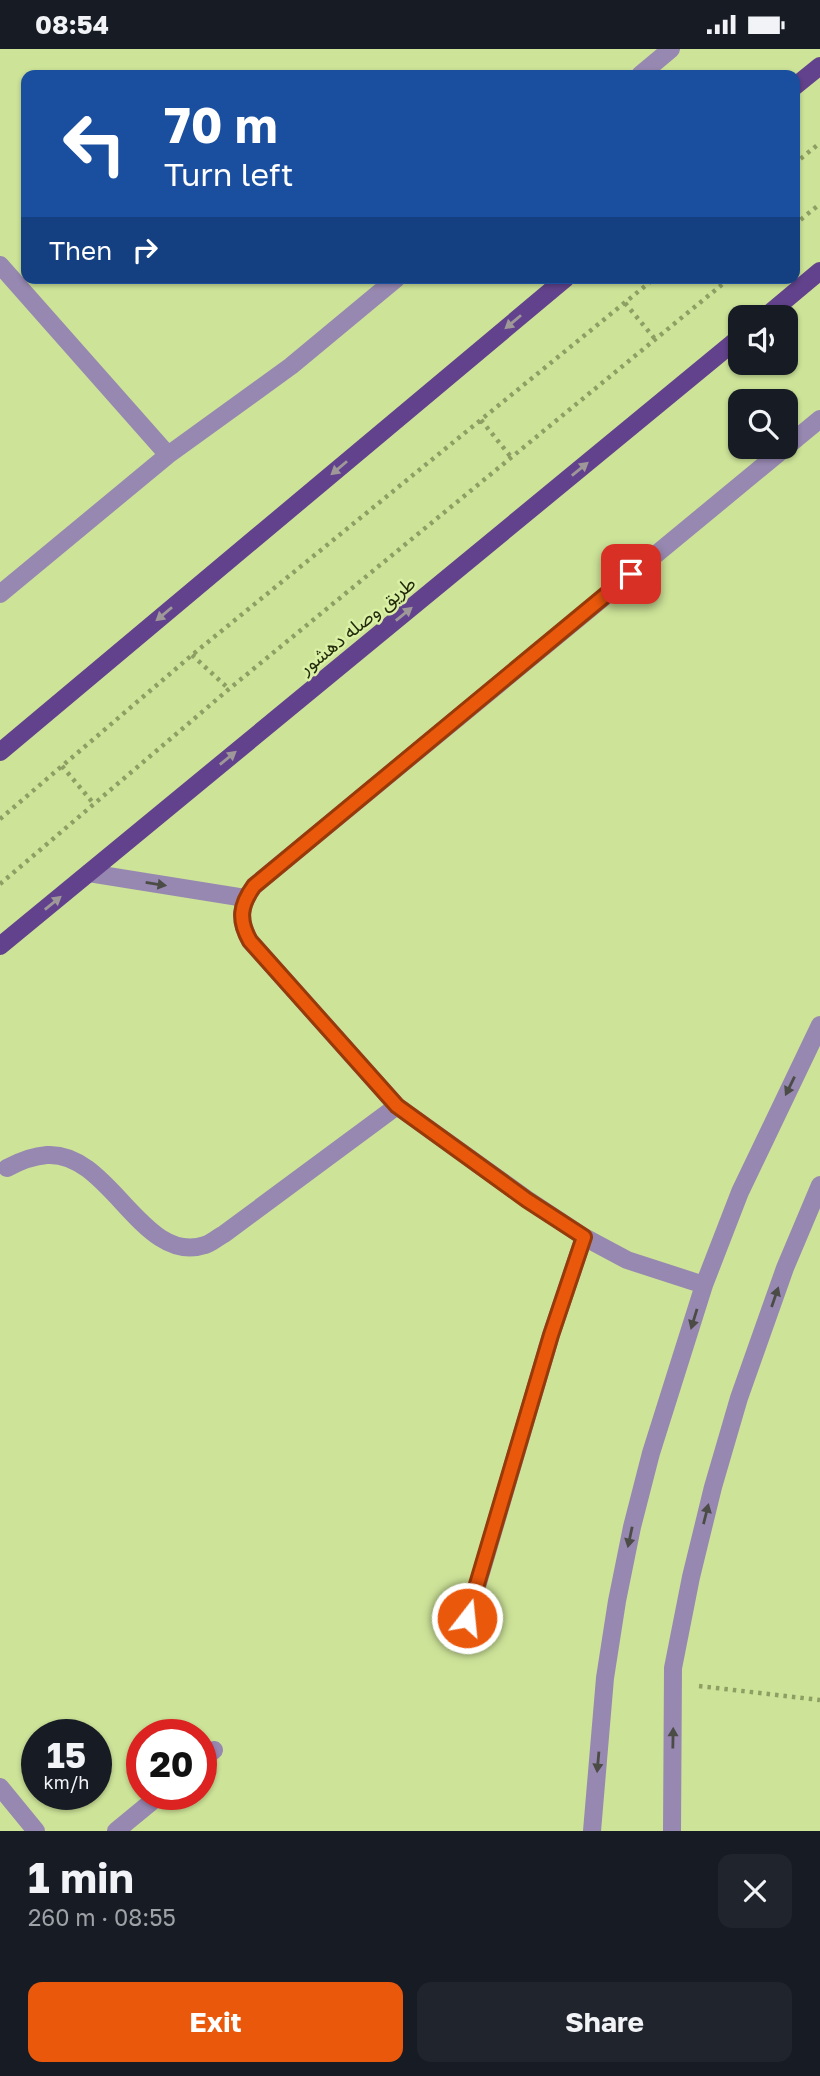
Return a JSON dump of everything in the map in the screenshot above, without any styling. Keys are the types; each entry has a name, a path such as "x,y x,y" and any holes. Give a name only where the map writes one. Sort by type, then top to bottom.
{"main road":[{"path":"800,82 820,66"},
{"path":"779,305 820,271"},
{"path":"0,752 558,284"},
{"name":"طريق وصله دهشور","path":"0,946 728,347"}],"street":[{"path":"646,70 671,49"},
{"path":"0,265 168,455"},
{"path":"0,594 168,455 291,366 390,284"},
{"path":"704,1286 627,1259 584,1237 527,1200 397,1106 250,941 242,927 241,913 245,898 265,877 820,419"},
{"path":"89,873 245,898"},
{"path":"592,1831 605,1678 617,1601 651,1453 704,1286 740,1192 820,1025"},
{"path":"7,1168 27,1158 50,1154 73,1160 92,1173 168,1243 187,1248 207,1245 397,1106"},
{"path":"672,1831 673,1668 691,1577 728,1436 785,1268 820,1185"},
{"path":"460,1644 551,1335 584,1237"},
{"path":"0,1787 36,1831"},
{"path":"116,1831 142,1810"}],"path":[{"path":"800,159 820,143"},
{"path":"800,220 820,204"},
{"path":"0,819 192,655 648,284"},
{"path":"0,884 229,689 723,284"},
{"path":"625,303 655,339"},
{"path":"481,420 511,457"},
{"path":"192,655 229,689"},
{"path":"62,767 94,804"},
{"path":"673,1683 820,1700"}],"route":[{"path":"467,1618 551,1335 584,1237 527,1200 397,1106 250,941 242,927 241,913 245,898 254,886 631,574"}]}
